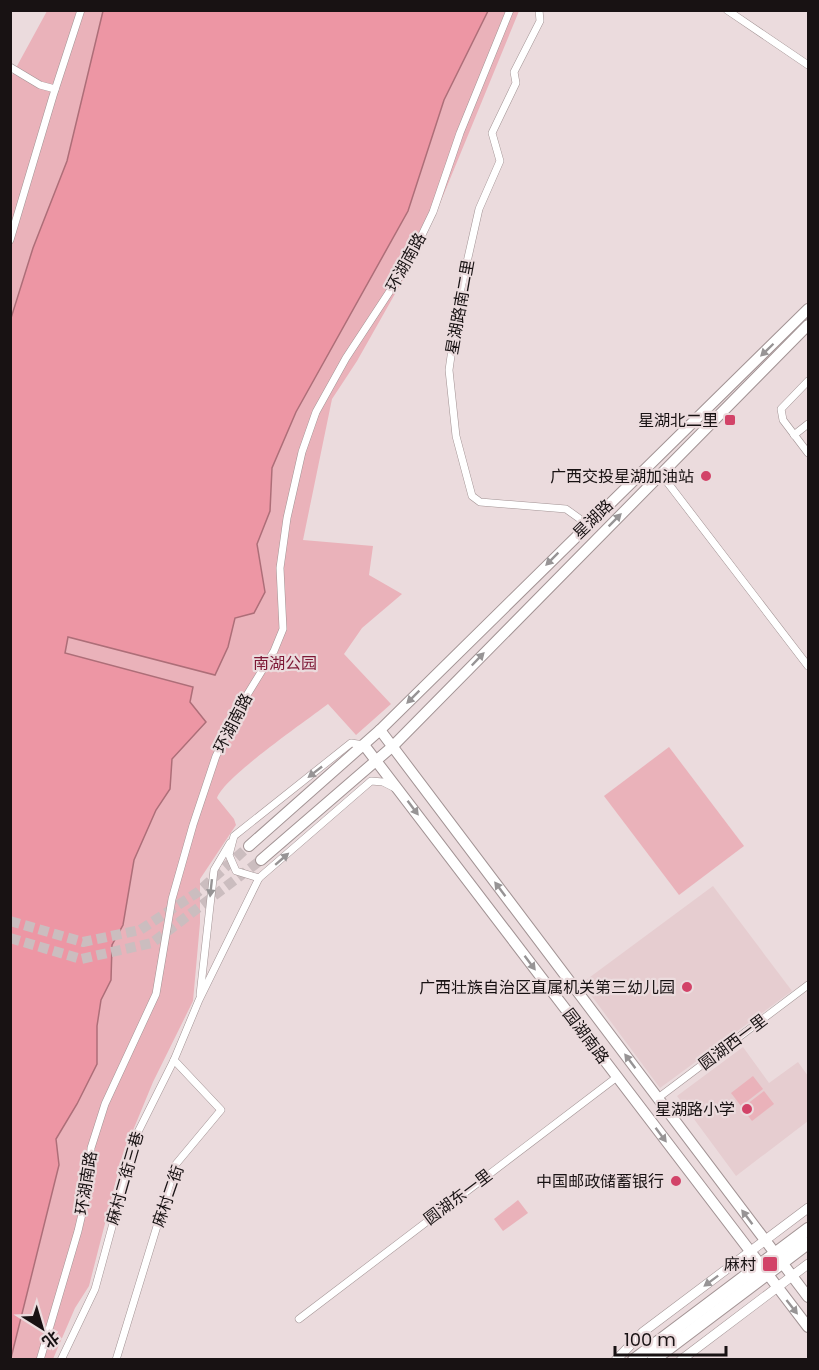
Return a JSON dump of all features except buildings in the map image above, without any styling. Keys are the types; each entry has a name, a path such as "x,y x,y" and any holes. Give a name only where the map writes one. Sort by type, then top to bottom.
{"highway":[{"path":"653,1359 779,1258 808,1229"},
{"path":"779,1258 808,1243"},
{"path":"634,1359 764,1270"}],"main road":[{"name":"星湖路","path":"249,846 380,730 808,309"},
{"name":"星湖路","path":"261,860 393,746 808,325"},
{"name":"园湖南路","path":"380,730 808,1297"},
{"name":"园湖南路","path":"364,745 808,1328"}],"street":[{"path":"10,240 81,10"},
{"name":"环湖南路","path":"40,1359 78,1231 89,1184 91,1148 105,1104 156,994 172,899 216,756 284,629 279,568 287,518 302,452 316,412 346,358 409,262 433,213 460,133 510,10"},
{"name":"星湖路南二里","path":"539,10 540,21 514,72 516,83 492,133 500,161 479,209 460,293 449,370 456,436 472,496 480,502 566,509 587,524"},
{"path":"727,10 808,65"},
{"path":"10,67 40,85 55,89"},
{"path":"808,381 781,409 783,420 808,453"},
{"path":"794,435 808,424"},
{"path":"661,474 808,666"},
{"path":"199,1000 213,870 234,836 351,743 364,745"},
{"path":"199,1000 259,878 370,782 384,782 399,790"},
{"path":"234,836 230,855 236,871 259,878"},
{"name":"圆湖西一里","path":"658,1098 808,986"},
{"name":"麻村二街三巷","path":"61,1359 95,1289 138,1132 174,1060 199,1000"},
{"name":"麻村二街","path":"116,1359 176,1164 221,1110 174,1060"},
{"name":"圆湖东一里","path":"299,1318 617,1077"},
{"path":"616,1359 643,1332 808,1208"},
{"path":"681,1359 808,1264"}],"shaded area":[{"path":"103,11 488,11 444,100 408,211 296,412 272,468 270,511 257,544 265,592 254,613 235,618 228,647 215,675 68,637 65,653 193,687 190,702 206,722 172,759 170,789 156,810 134,860 123,925 112,945 111,980 101,1000 97,1026 97,1064 56,1139 59,1165 11,1358 11,318 33,248 67,161"},
{"name":"广西壮族自治区直属机关第三幼儿园","path":"713,886 792,991 660,1088 582,983"},
{"name":"星湖路小学","path":"743,1047 769,1083 798,1062 808,1076 808,1121 736,1176 677,1096"}],"green space":[{"path":"47,11 103,11 67,161 33,248 11,318 11,77"},
{"name":"南湖公园","path":"488,11 519,11 436,213 409,269 357,361 332,399 303,540 373,546 369,575 402,594 362,628 344,654 391,704 356,735 328,704 249,764 234,777 217,798 234,819 236,825 200,879 200,923 193,1001 153,1082 122,1157 89,1286 75,1308 53,1359 11,1360 59,1165 56,1140 97,1064 97,1026 101,1000 111,980 112,944 123,925 134,860 156,810 170,789 172,759 206,722 190,702 193,687 64,653 68,636 228,647 235,618 265,592 257,544 270,511 272,468 296,412 408,211 444,100"},
{"path":"669,747 744,846 679,895 604,796"},
{"path":"753,1076 763,1089 741,1106 731,1093"},
{"path":"764,1091 774,1104 752,1121 742,1108"},
{"path":"518,1200 528,1213 503,1231 494,1219"}],"tunnel":[{"path":"10,921 83,942 140,930 198,892 249,846"},
{"path":"10,938 81,959 152,943 261,860"}],"place":[{"name":"星湖北二里","path":"730,420"},
{"name":"广西交投星湖加油站","path":"706,476"},
{"name":"广西壮族自治区直属机关第三幼儿园","path":"687,987"},
{"name":"星湖路小学","path":"747,1109"},
{"name":"中国邮政储蓄银行","path":"676,1181"},
{"name":"麻村","path":"770,1264"}]}
